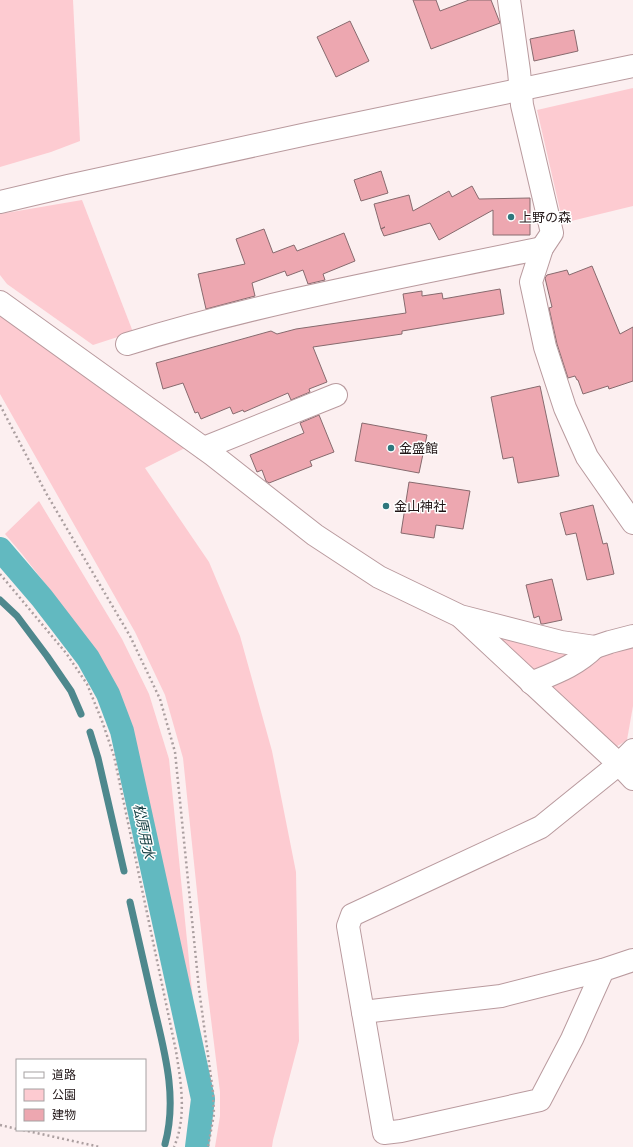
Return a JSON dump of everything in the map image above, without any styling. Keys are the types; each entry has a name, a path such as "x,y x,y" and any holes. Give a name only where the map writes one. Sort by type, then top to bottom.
{"street":[{"path":"510,0 522,105 552,233 542,248 531,282 545,347 565,408 587,457 633,522"},
{"path":"0,202 268,142 633,66"},
{"path":"127,344 264,307 343,289 542,248"},
{"path":"0,302 204,448 315,535 379,577 460,616 561,642 595,648"},
{"path":"204,448 336,395"},
{"path":"460,616 531,683 628,764 541,827 352,915 348,926 384,1133 402,1139 540,1100 572,1039 603,970"},
{"path":"531,683 564,669 584,658 595,648 610,642 633,636"},
{"path":"363,1012 501,996 603,970 633,960"}],"path":[{"path":"0,405 46,493 130,636 160,699 173,745 176,760 199,989 213,1092 214,1114 208,1147"},
{"path":"0,574 66,653 87,684 114,756 176,1051 182,1095 181,1119 177,1141 174,1147"},
{"path":"0,1125 16,1129"},
{"path":"28,1131 100,1147"}],"green space":[{"path":"0,0 73,0 80,141 51,152 0,167"},
{"path":"633,88 633,206 563,223 537,110"},
{"path":"82,200 133,332 93,345 7,284 0,275 0,214"},
{"path":"0,316 72,367 191,445 145,468 209,562 240,636 272,751 296,872 299,1041 272,1147 215,1147 220,1116 220,1092 207,987 183,758 165,695 135,632 0,394"},
{"path":"39,501 122,639 149,694 169,759 197,1041 130,726 115,690 94,651 51,591 5,534"},
{"path":"511,635 633,644 633,706 627,740 616,747 499,639"}],"building":[{"path":"413,0 436,0 440,11 469,0 491,0 500,23 431,49"},
{"path":"350,21 369,61 336,77 317,37"},
{"path":"574,30 578,51 534,61 530,39"},
{"path":"381,171 388,193 361,201 354,180"},
{"path":"472,186 479,199 530,198 530,235 493,235 493,210 439,240 430,223 384,236 374,204 409,195 413,211 449,191 452,197"},
{"path":"264,229 273,253 294,245 297,251 344,233 355,261 323,274 325,280 308,284 303,270 287,276 285,271 252,283 255,296 206,309 198,274 245,264 236,239"},
{"path":"592,266 620,334 633,327 633,381 609,389 608,386 583,394 575,376 568,378 557,344 549,308 552,307 545,278 547,275 567,270 569,275"},
{"path":"500,289 504,314 402,331 402,334 313,347 327,382 309,389 310,392 291,400 288,393 244,412 243,410 233,414 230,407 201,419 198,412 195,413 183,383 163,389 156,363 271,331 277,334 296,329 406,313 403,294 422,291 422,296 442,293 443,299"},
{"path":"540,386 559,476 518,483 513,457 503,459 491,397"},
{"path":"319,415 334,452 310,461 312,466 269,483 266,481 262,470 257,472 250,455 304,433 300,423"},
{"name":"金盛館","path":"362,423 427,435 419,473 355,461"},
{"path":"409,482 470,491 463,529 436,525 434,538 401,533"},
{"path":"593,505 603,544 607,543 614,574 587,580 576,533 566,535 560,513"},
{"path":"552,579 562,620 541,624 539,616 534,618 526,585"}],"waterway":[{"name":"松原用水","path":"0,549 42,598 88,658 108,694 122,731 203,1099 197,1147"},
{"path":"0,600 17,616 47,656 71,691 81,714"},
{"path":"90,732 98,758 124,871"},
{"path":"130,902 168,1073 170,1108 169,1126 165,1144"}],"place":[{"name":"上野の森","path":"511,217"},
{"name":"金盛館","path":"391,448"},
{"name":"金山神社","path":"386,506"}]}
